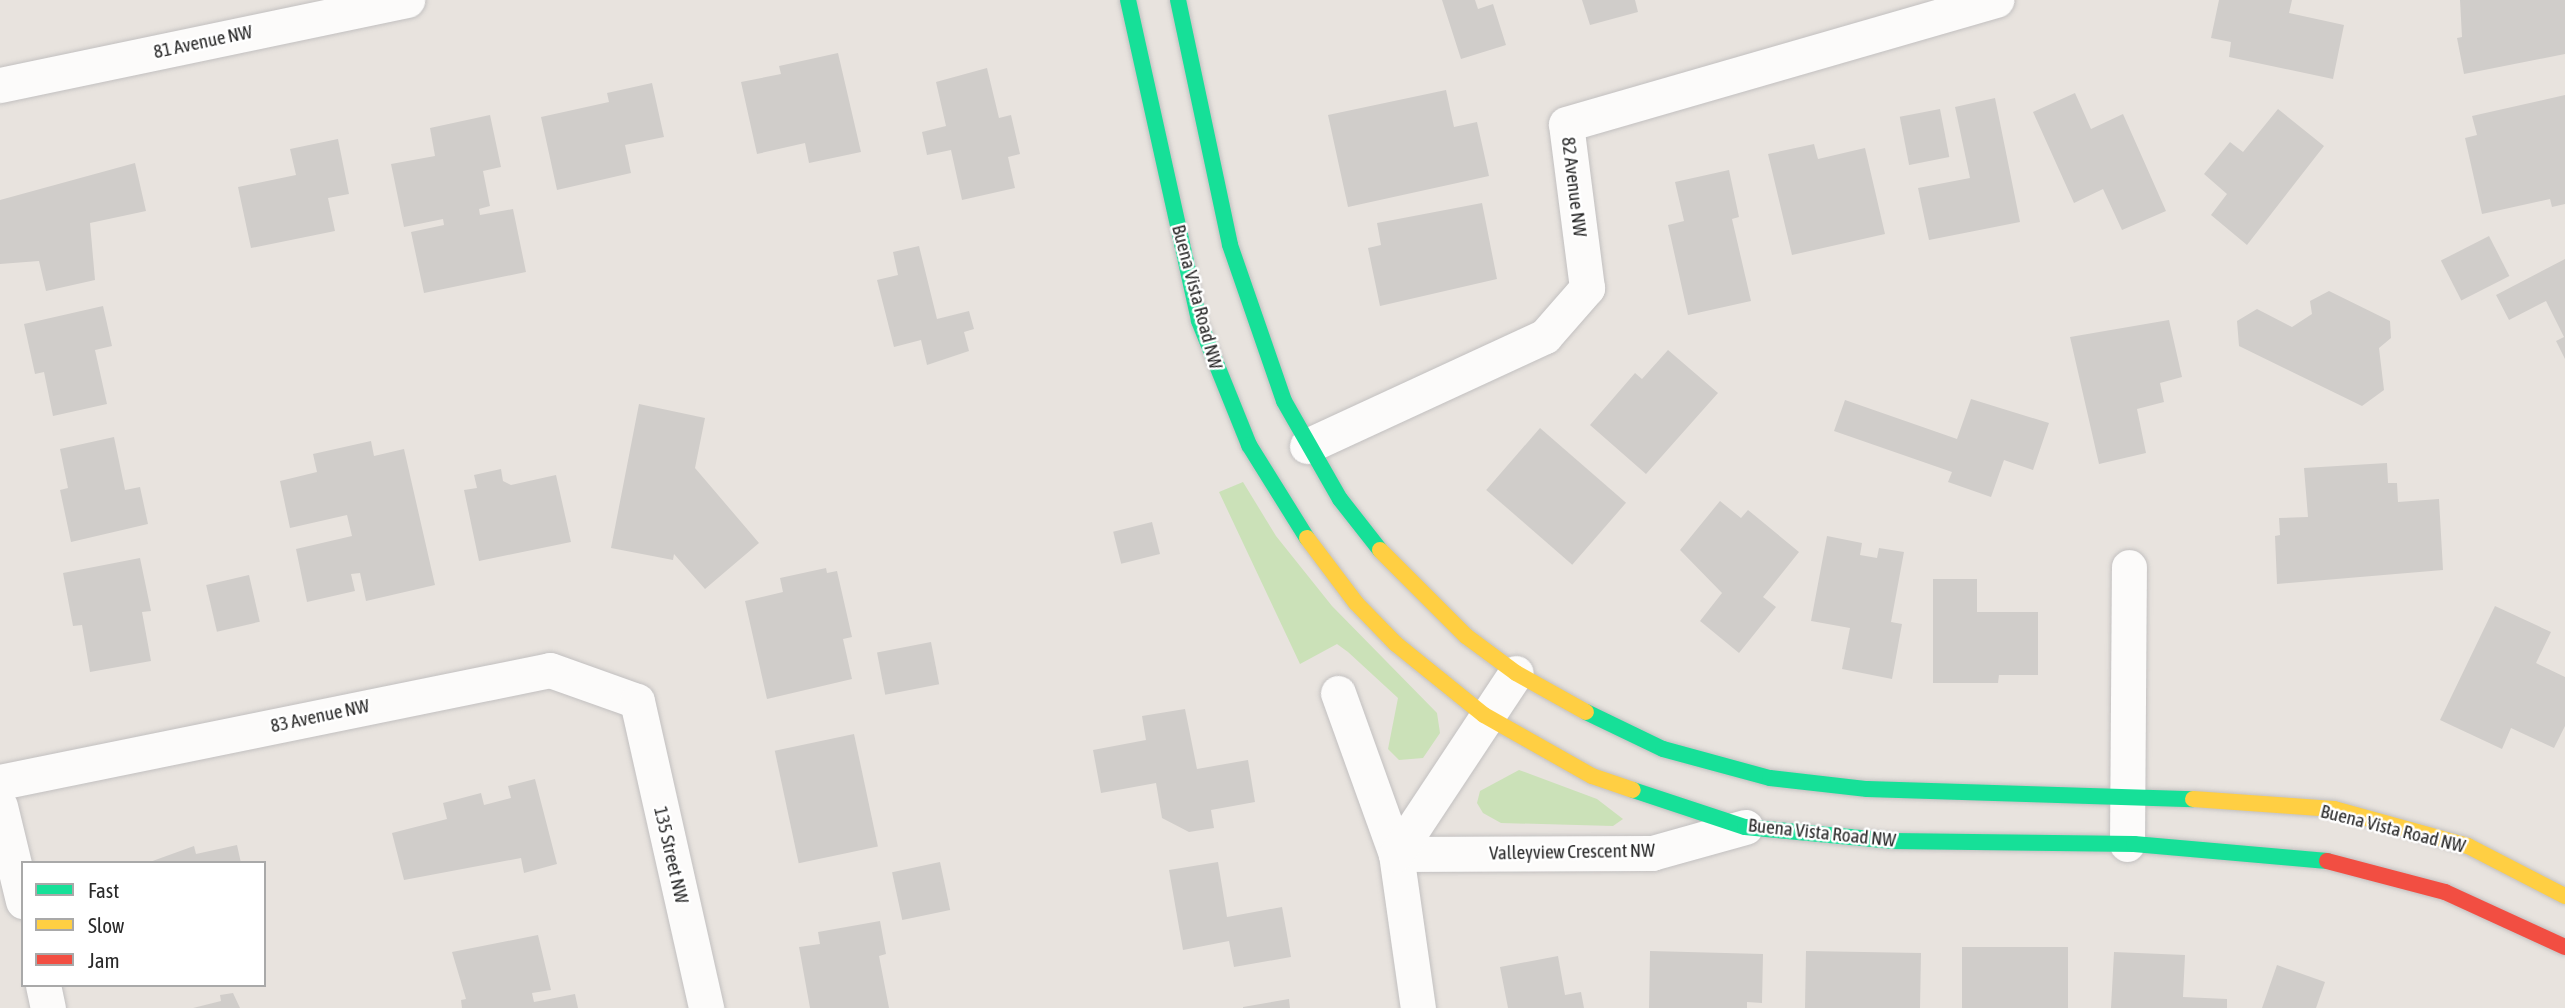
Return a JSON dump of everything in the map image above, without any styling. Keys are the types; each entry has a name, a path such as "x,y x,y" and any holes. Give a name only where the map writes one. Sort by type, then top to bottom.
{"street":[{"name":"81 Avenue NW","path":"0,85 327,8 407,0"},
{"name":"Buena Vista Road NW","path":"1128,0 1199,321 1249,445 1282,504 1356,603 1396,644 1484,715 1592,776 1745,827 1892,841 2127,844 2236,849 2383,873 2499,913 2565,947"},
{"name":"Buena Vista Road NW","path":"1178,0 1230,245 1264,355 1307,446 1386,557 1466,636 1516,673 1651,743 1770,778 1867,789 2127,794 2334,809 2468,846 2565,896"},
{"name":"82 Avenue NW","path":"1307,446 1545,337 1587,288 1566,124 1997,0"},
{"path":"2127,844 2129,567"},
{"name":"83 Avenue NW","path":"0,782 550,670 637,701"},
{"path":"1396,854 1484,715 1516,673"},
{"path":"1338,693 1396,854 1418,1008"},
{"name":"135 Street NW","path":"637,701 706,1008"},
{"path":"0,806 21,893"},
{"name":"Valleyview Crescent NW","path":"1396,854 1652,853 1745,827"},
{"path":"43,987 48,1008"}],"green space":[{"path":"1243,482 1276,536 1332,606 1437,713 1440,733 1423,758 1399,760 1388,749 1398,698 1348,652 1337,644 1300,664 1219,492"},
{"path":"1519,770 1597,799 1623,819 1613,826 1501,823 1483,813 1477,803 1480,791"}],"building":[{"path":"1442,0 1475,0 1478,9 1493,4 1506,45 1461,59"},
{"path":"1582,0 1635,0 1638,12 1590,25"},
{"path":"2219,0 2292,0 2289,13 2344,25 2333,79 2229,57 2231,42 2211,38"},
{"path":"2460,0 2565,0 2565,54 2464,74 2457,38 2462,37"},
{"path":"838,53 861,152 809,163 805,143 757,154 741,82 781,74 779,66"},
{"path":"987,68 999,118 1011,115 1020,154 1008,157 1015,188 962,200 951,150 927,155 922,132 946,126 936,82"},
{"path":"652,83 664,137 625,145 631,173 557,190 541,117 609,102 607,93"},
{"path":"1446,90 1454,127 1477,122 1489,176 1348,207 1328,115"},
{"path":"2075,93 2091,129 2123,114 2166,211 2122,230 2103,189 2074,203 2033,112"},
{"path":"2565,95 2565,204 2552,207 2550,199 2482,214 2465,138 2477,135 2472,116"},
{"path":"1995,98 2020,222 1929,240 1918,188 1970,178 1955,107"},
{"path":"1940,109 1949,157 1909,165 1900,117"},
{"path":"2278,109 2324,146 2247,245 2211,215 2227,194 2204,174 2230,142 2243,152"},
{"path":"490,115 501,167 483,171 490,206 479,209 480,215 513,209 526,272 424,293 411,232 444,225 443,219 404,227 391,164 435,156 430,128"},
{"path":"338,139 349,194 328,198 335,231 251,248 238,187 296,175 290,149"},
{"path":"1814,144 1818,159 1865,148 1885,234 1792,255 1768,154"},
{"path":"135,163 146,211 90,223 95,280 46,291 39,261 0,264 0,200"},
{"path":"1729,170 1739,217 1732,219 1751,301 1688,315 1668,225 1684,221 1675,182"},
{"path":"1482,203 1497,279 1380,306 1368,248 1381,245 1377,223"},
{"path":"2489,236 2509,276 2461,301 2441,261"},
{"path":"919,246 937,319 969,311 974,329 964,332 969,351 927,365 921,340 894,347 877,280 898,275 893,252"},
{"path":"2565,259 2565,359 2556,341 2564,337 2546,301 2509,320 2496,295"},
{"path":"2329,291 2390,321 2391,338 2379,348 2384,390 2362,406 2239,346 2237,321 2257,309 2292,327 2312,314 2310,301"},
{"path":"103,306 112,346 95,350 107,404 53,416 44,372 35,374 24,324"},
{"path":"2169,320 2182,377 2160,383 2164,402 2137,409 2146,453 2099,464 2070,337"},
{"path":"1668,350 1718,393 1646,474 1590,425 1635,373 1642,379"},
{"path":"1971,399 2049,423 2033,470 2004,460 1991,497 1948,482 1952,472 1834,431 1845,400 1957,439"},
{"path":"639,404 705,418 695,468 759,543 705,589 674,554 673,560 611,548"},
{"path":"1540,428 1626,503 1572,565 1486,490"},
{"path":"114,437 125,490 140,487 148,524 71,542 60,490 68,488 60,449"},
{"path":"371,441 374,456 404,449 435,585 366,601 360,573 351,574 355,591 307,602 296,549 352,536 347,515 290,528 280,481 317,472 313,454"},
{"path":"2387,463 2388,483 2397,483 2398,502 2439,499 2443,570 2277,584 2275,536 2280,535 2279,518 2308,517 2304,468"},
{"path":"501,469 503,481 511,485 556,475 571,542 479,561 464,490 477,488 474,475"},
{"path":"1720,501 1741,518 1748,510 1799,552 1763,597 1776,607 1739,653 1700,621 1722,593 1680,550"},
{"path":"1152,522 1160,554 1121,564 1113,532"},
{"path":"1827,536 1862,543 1860,555 1877,558 1879,548 1904,552 1891,622 1902,624 1892,679 1842,669 1850,628 1811,621"},
{"path":"140,558 151,611 142,612 151,661 90,672 82,625 73,626 63,573"},
{"path":"826,568 827,573 837,571 852,637 843,639 852,679 767,699 745,601 783,592 780,578"},
{"path":"249,575 260,622 217,632 206,585"},
{"path":"1933,579 1977,579 1977,612 2038,612 2038,675 1999,675 1998,683 1933,683"},
{"path":"2495,606 2551,632 2536,663 2565,677 2565,726 2554,748 2511,728 2502,749 2440,720"},
{"path":"931,642 939,684 885,695 877,652"},
{"path":"1185,709 1197,769 1248,760 1255,802 1211,810 1214,828 1189,832 1162,818 1156,783 1101,793 1093,750 1146,740 1142,716"},
{"path":"854,734 878,846 799,863 775,751"},
{"path":"535,779 557,864 524,873 521,858 404,880 392,833 447,819 443,803 481,793 484,805 511,798 508,786"},
{"path":"237,845 241,861 153,861 194,846 196,854"},
{"path":"940,862 950,910 902,920 892,872"},
{"path":"1218,862 1227,917 1282,907 1291,957 1234,967 1229,941 1183,950 1169,870"},
{"path":"880,921 886,954 879,956 889,1008 810,1008 799,947 820,944 818,932"},
{"path":"538,935 551,990 532,993 534,1002 575,994 578,1008 462,1008 461,1000 466,999 452,952"},
{"path":"1962,947 2068,947 2068,1008 1962,1008"},
{"path":"1650,951 1763,954 1762,1003 1747,1002 1747,1008 1649,1008"},
{"path":"1806,951 1921,953 1920,1008 1805,1008"},
{"path":"2114,952 2185,955 2183,997 2227,999 2227,1008 2111,1008"},
{"path":"1558,956 1565,995 1581,992 1584,1008 1508,1008 1500,967"},
{"path":"2277,965 2325,982 2316,1008 2262,1008"},
{"path":"233,993 240,1008 193,1008 221,1001 220,995"},
{"path":"1289,999 1290,1008 1243,1008 1243,1007"}],"traffic: fast":[{"path":"1128,0 1199,321 1249,445 1307,538"},
{"path":"1178,0 1230,245 1284,401 1340,499 1380,550"},
{"path":"1586,712 1663,749 1770,778 1867,789 2193,799"},
{"path":"1633,790 1745,827 1892,841 2134,844 2327,861"}],"traffic: slow":[{"path":"1307,538 1356,603 1396,644 1484,715 1592,776 1633,790"},
{"path":"1380,550 1466,636 1516,673 1586,712"},
{"path":"2193,799 2334,809 2468,846 2565,896"}],"traffic: jam":[{"path":"2327,861 2445,892 2565,947"}]}
